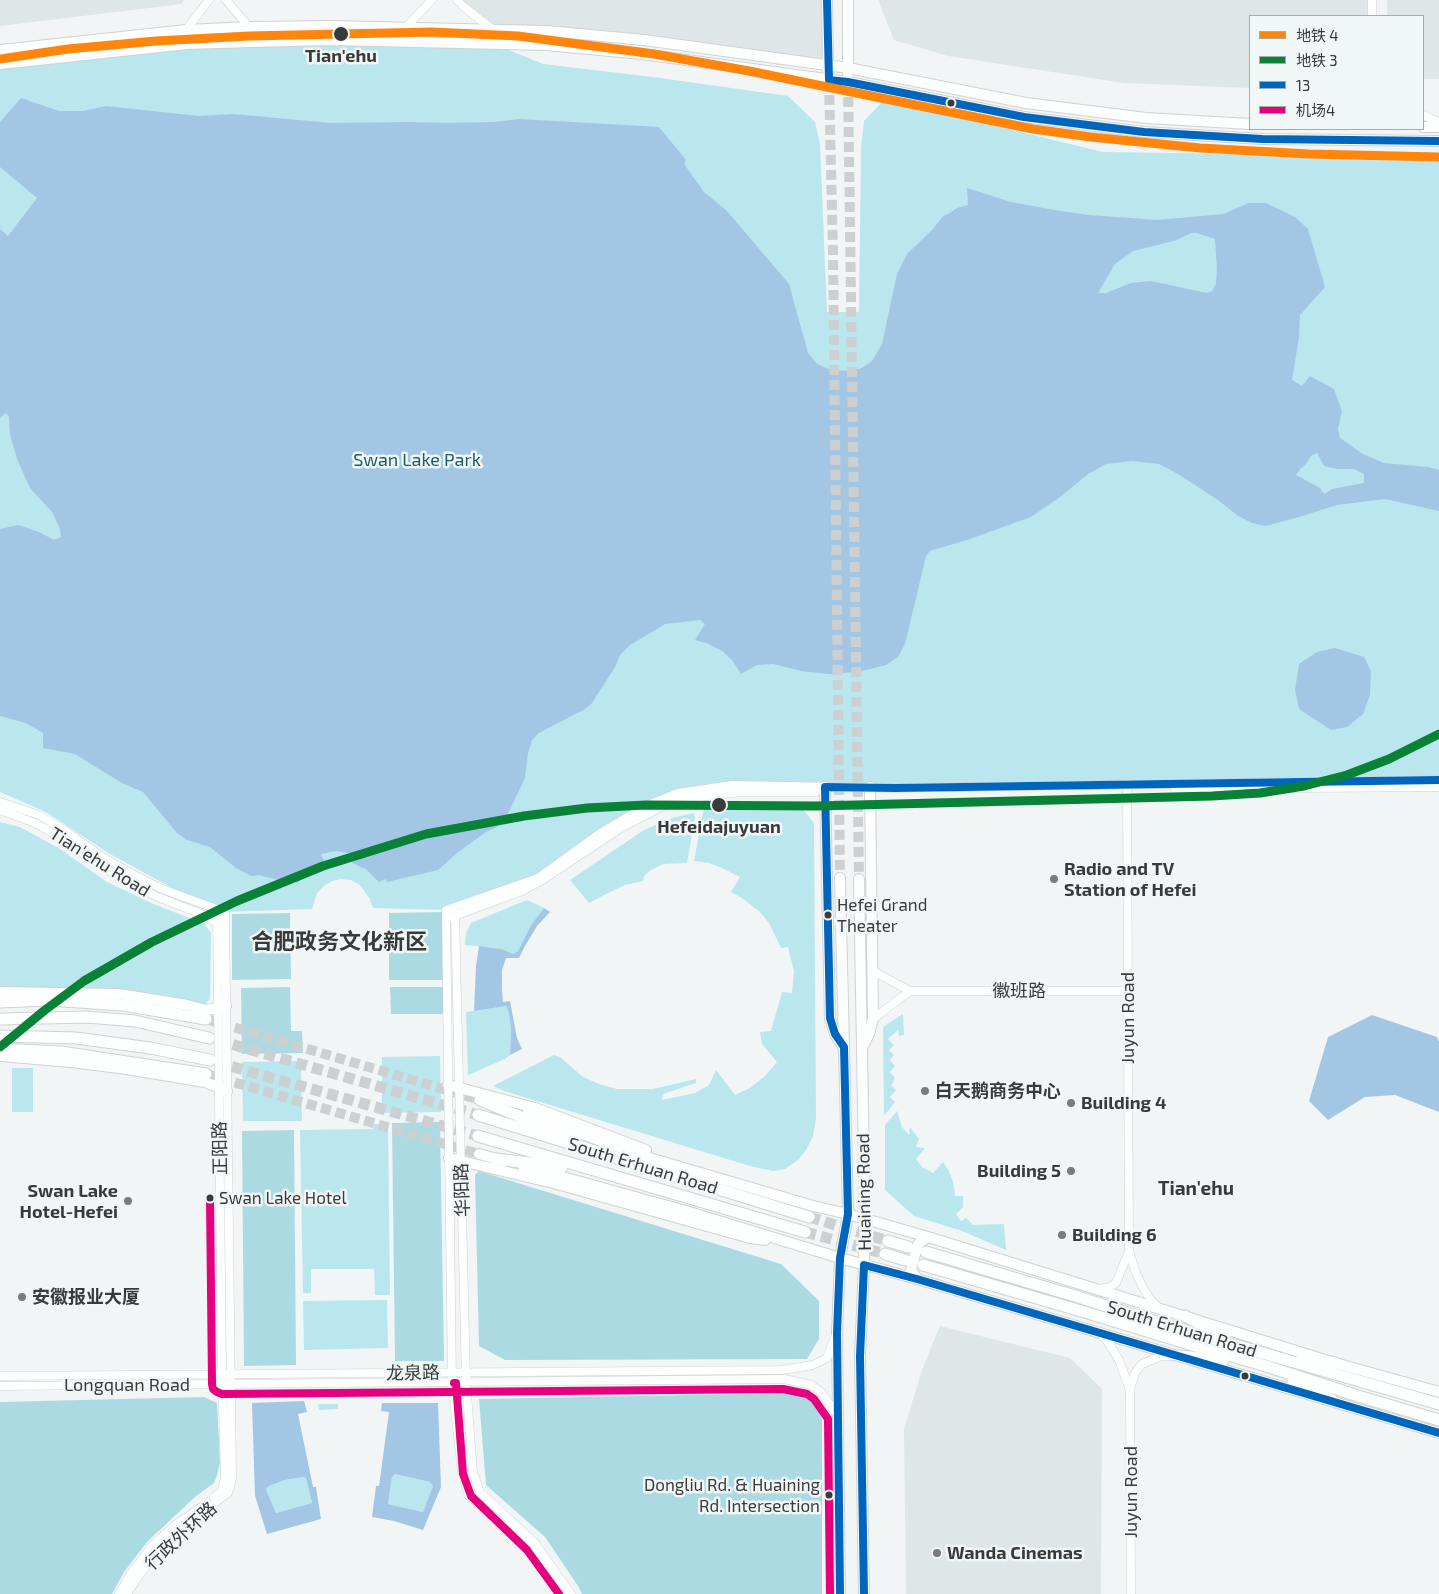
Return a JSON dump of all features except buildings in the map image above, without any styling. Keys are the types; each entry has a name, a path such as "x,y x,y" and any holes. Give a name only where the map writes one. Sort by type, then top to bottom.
{"highway":[{"path":"0,1002 49,1000 123,1005 201,1018 135,1021 87,1017 0,1019"},
{"path":"135,1021 209,1038"},
{"path":"0,1036 76,1038 150,1048 210,1060"},
{"path":"53,1038 206,1074"},
{"path":"0,1049 60,1052 179,1068"},
{"path":"478,1099 626,1161"},
{"name":"South Erhuan Road","path":"478,1116 626,1161 811,1212"},
{"name":"South Erhuan Road","path":"478,1136 805,1232"},
{"path":"496,1158 598,1172"},
{"path":"888,1241 908,1247"},
{"name":"South Erhuan Road","path":"926,1252 1439,1404"},
{"path":"886,1254 905,1260"},
{"name":"South Erhuan Road","path":"922,1265 1263,1365 1439,1420"},
{"path":"1185,1316 1254,1350 1335,1363"},
{"path":"1180,1356 1248,1362"},
{"path":"1263,1365 1332,1400"}],"main road":[{"path":"827,0 829,80"},
{"path":"848,0 848,82"},
{"path":"0,50 186,30 332,26 547,31 644,40 848,68 1026,103 1146,118 1249,124"},
{"path":"0,64 187,44 332,40 546,45 642,54 848,82 1024,117 1144,132 1262,139 1439,141"},
{"path":"1424,127 1439,127"},
{"path":"825,789 830,1018 835,1034 844,1048"},
{"path":"861,1049 869,1034 873,1019 870,790"},
{"name":"Huaining Road","path":"840,878 848,1214 840,1258 837,1333 840,1594"},
{"name":"Huaining Road","path":"859,879 865,1219 860,1356 864,1594"},
{"path":"0,992 119,994 207,1010 222,1008"},
{"path":"0,1056 127,1069 205,1082 223,1089"},
{"path":"448,1085 535,1108 653,1152 780,1190 811,1212"},
{"path":"478,1099 811,1212 848,1214 1335,1363 1439,1392"},
{"path":"479,1154 686,1211 840,1258 1332,1400 1439,1433"},
{"path":"449,1158 557,1184 750,1238 808,1248"},
{"path":"917,1279 911,1269 918,1244 928,1237"}],"street":[{"path":"186,30 209,0"},
{"path":"226,0 249,28"},
{"path":"406,27 432,0"},
{"path":"457,0 492,29"},
{"path":"1372,0 1372,15"},
{"path":"1424,116 1439,122"},
{"path":"455,907 538,878 599,834 648,805 678,792 732,785 870,790 1439,780"},
{"path":"1127,786 1238,789 1439,787"},
{"name":"Juyun Road","path":"1127,786 1129,1251"},
{"path":"446,919 522,891 541,881 621,828 663,806 685,799 739,792 825,789"},
{"name":"Tian'ehu Road","path":"0,802 38,815 64,830 104,858 162,889 225,912"},
{"name":"Tian'ehu Road","path":"0,810 36,823 131,884 208,917 226,931"},
{"name":"华阳路","path":"563,1594 538,1558 512,1532 469,1496 462,1472 452,1382 448,1085 446,910 455,907 466,1382 472,1472 480,1492 535,1543 571,1594"},
{"name":"正阳路","path":"217,909 222,1008 223,1089 222,1384 229,1478"},
{"name":"正阳路","path":"222,1008 226,931 225,912"},
{"name":"徽班路","path":"872,971 910,991 1128,991"},
{"path":"873,1019 910,991"},
{"name":"正阳路","path":"223,1089 232,1375 229,1478"},
{"path":"1097,1289 1110,1287 1116,1283 1129,1251"},
{"path":"1129,1251 1142,1286 1158,1308"},
{"name":"龙泉路","path":"0,1376 782,1370 813,1365 827,1358 837,1333"},
{"path":"1100,1333 1120,1360 1130,1390"},
{"path":"1130,1390 1135,1373 1142,1364 1161,1356 1180,1356"},
{"name":"Longquan Road","path":"0,1386 784,1379 811,1385 821,1392 838,1416"},
{"name":"Juyun Road","path":"1130,1390 1131,1594"},
{"name":"行政外环路","path":"119,1594 130,1575 152,1546 175,1525 220,1493 229,1478"},
{"name":"行政外环路","path":"128,1594 138,1577 157,1553 206,1509 228,1493 229,1478"}],"shaded area":[{"path":"0,0 184,0 182,4 0,26"},
{"path":"457,0 827,0 828,66 644,40 492,29"},
{"path":"878,0 1372,0 1372,15 1249,15 1249,88 1124,83 948,56 894,40"},
{"path":"1387,0 1439,0 1439,79 1424,79 1424,15 1387,15"},
{"name":"Swan Lake Park","path":"21,98 59,111 83,111 106,106 199,116 233,114 331,123 494,122 519,119 659,127 686,160 684,164 704,192 727,211 789,284 808,353 817,364 831,370 850,371 862,368 872,361 882,344 897,274 907,254 933,229 943,216 957,208 968,205 967,188 1011,202 1054,210 1089,215 1157,220 1223,214 1249,203 1266,203 1295,217 1308,229 1325,287 1300,315 1299,337 1292,380 1302,386 1310,376 1334,389 1342,411 1338,429 1340,438 1363,454 1384,463 1428,467 1439,470 1439,511 1385,499 1337,505 1265,526 1252,523 1238,516 1218,500 1159,464 1132,461 1106,464 1088,474 1031,517 930,551 926,556 905,644 898,657 886,665 858,672 829,674 801,671 773,664 757,665 741,674 732,660 722,651 709,644 695,640 705,624 700,620 665,624 630,645 620,655 615,667 592,703 585,709 539,733 532,740 528,753 525,778 505,820 457,853 438,870 387,882 386,879 379,882 366,869 352,863 355,854 336,851 321,854 323,863 305,874 298,883 291,880 289,883 259,875 251,876 236,868 210,847 187,840 177,833 143,792 122,783 75,754 43,748 43,733 26,723 0,716 0,529 18,525 39,532 54,540 61,537 60,529 52,512 30,488 17,459 10,435 9,417 6,413 0,418 0,229 8,236 37,198 0,167 0,122","holes":["1191,233 1215,239 1217,269 1216,284 1212,291 1207,293 1151,281 1131,283 1106,293 1098,293 1115,264 1133,251 1177,240","1317,453 1324,466 1337,469 1354,469 1364,474 1364,483 1332,489 1324,494 1320,488 1296,475 1311,456"]},
{"path":"1335,648 1364,657 1371,671 1370,695 1363,714 1347,727 1331,730 1299,709 1295,690 1299,664 1317,652"},
{"path":"544,908 550,912 537,926 519,958 506,958 502,970 503,1002 510,1001 517,1038 522,1049 510,1055 511,1029 506,1006 474,1011 479,946 502,949 513,954 518,951 531,925"},
{"path":"445,912 445,980 389,980 389,913"},
{"path":"290,913 291,979 232,980 232,914"},
{"path":"290,987 291,1031 302,1031 303,1053 242,1054 241,988"},
{"path":"390,987 445,987 445,1014 391,1014"},
{"path":"1372,1015 1437,1037 1439,1042 1439,1112 1395,1095 1365,1097 1328,1120 1309,1101 1328,1037"},
{"path":"440,1122 444,1361 395,1361 392,1123"},
{"path":"294,1130 296,1365 244,1366 242,1131"},
{"path":"479,1171 781,1264 819,1301 819,1339 807,1359 505,1360 479,1346 475,1175"},
{"path":"940,1326 1070,1358 1102,1389 1101,1594 906,1594 904,1429 922,1370"},
{"path":"792,1393 811,1400 819,1408 822,1420 822,1594 582,1594 545,1537 486,1485 479,1399"},
{"path":"204,1397 217,1403 220,1463 214,1483 195,1497 147,1542 124,1572 112,1594 0,1594 0,1402"},
{"path":"304,1401 307,1412 298,1414 313,1487 316,1487 321,1519 267,1534 255,1496 252,1403","holes":["306,1478 312,1503 276,1513 266,1489 285,1480"]},
{"path":"382,1403 438,1403 441,1487 423,1530 394,1521 372,1517 376,1486 379,1486 389,1412 381,1411","holes":["395,1474 430,1482 433,1486 423,1512 388,1504 392,1477"]}],"green space":[{"name":"Swan Lake Park","path":"198,43 492,43 543,64 788,96 815,122 820,144 827,312 859,312 861,148 864,121 885,99 1103,152 1439,157 1439,780 895,788 732,785 678,793 648,805 538,878 446,910 373,908 370,899 360,885 351,880 341,879 332,881 317,893 312,909 225,912 196,901 110,854 46,812 0,792 0,64"},
{"path":"797,802 814,823 816,1119 813,1136 798,1160 785,1169 773,1171 750,1166 504,1091 493,1086 554,1055 560,1057 583,1077 617,1089 653,1089 696,1079 696,1083 663,1094 662,1100 695,1093 709,1085 716,1070 735,1095 750,1088 765,1076 777,1062 762,1044 760,1032 771,1031 782,992 792,993 794,971 788,947 781,948 769,923 760,912 731,892 740,877 709,863 694,861 705,808"},
{"path":"693,813 695,817 687,863 663,864 651,870 644,876 643,881 625,885 589,903 570,880 644,830 672,818"},
{"path":"0,822 20,827 60,849 107,882 151,903 205,924 211,933 210,999 205,1004 166,995 103,988 0,987"},
{"path":"527,900 544,908 531,925 518,951 513,954 502,949 465,945 466,933 471,923"},
{"path":"506,1006 511,1029 510,1055 468,1075 466,1012"},
{"path":"903,1014 904,1035 899,1036 898,1030 888,1039 894,1045 889,1050 894,1055 890,1060 895,1066 890,1072 895,1078 891,1085 896,1090 890,1097 895,1102 884,1116 883,1027"},
{"path":"440,1056 441,1112 382,1113 382,1057"},
{"path":"301,1061 302,1121 243,1121 242,1062"},
{"path":"12,1068 33,1068 33,1112 12,1112"},
{"path":"897,1111 902,1127 909,1135 910,1127 919,1139 916,1147 925,1148 916,1159 922,1167 933,1173 943,1162 949,1171 955,1196 963,1196 963,1207 956,1214 961,1221 966,1218 973,1225 1004,1224 1006,1250 962,1231 914,1216 885,1190 885,1125"},
{"path":"374,1124 388,1124 390,1295 375,1295 374,1269 311,1269 311,1293 303,1293 300,1130 373,1129"},
{"path":"387,1300 388,1348 304,1350 303,1301"},
{"path":"318,1404 338,1404 338,1409 319,1410"},
{"path":"395,1474 430,1482 433,1486 423,1512 388,1504 392,1477"},
{"path":"306,1478 312,1503 276,1513 266,1489 285,1480"}],"tunnel":[{"path":"829,80 833,254 840,878"},
{"path":"848,82 859,879"},
{"path":"206,1019 477,1099"},
{"path":"217,1040 478,1115"},
{"path":"216,1062 478,1136"},
{"path":"206,1074 479,1154"},
{"path":"809,1217 888,1241"},
{"path":"805,1232 885,1254"}],"metro line":[{"name":"4","path":"0,59 68,49 156,41 249,36 432,32 518,36 654,54 749,71 1033,129 1091,137 1200,148 1309,154 1439,157"},
{"name":"3","path":"0,1047 84,981 152,942 237,901 323,866 426,834 524,816 587,808 646,805 817,806 1212,796 1260,793 1304,786 1347,775 1389,759 1439,734"}],"transit line":[{"name":"13","path":"827,0 829,80 848,82 1024,117 1144,132 1262,139 1439,141"},
{"name":"13","path":"840,1594 837,1333 840,1258 848,1214 844,1047 835,1034 830,1018 825,787 895,788 1439,780"},
{"name":"机场4","path":"210,1197 212,1384 213,1389 217,1392 222,1394 783,1389 807,1394 814,1399 828,1419 830,1594"},
{"name":"13","path":"864,1594 860,1356 864,1265 1439,1433"},
{"name":"机场4","path":"454,1383 456,1383 463,1474 471,1496 527,1550 559,1594"}],"place":[{"name":"Tian'ehu","path":"341,34"},
{"name":"Hefeidajuyuan","path":"719,805"},
{"name":"Radio and TV Station of Hefei","path":"1054,879"},
{"name":"Hefei Grand Theater","path":"828,915"},
{"name":"白天鹅商务中心","path":"925,1091"},
{"name":"Building 4","path":"1071,1103"},
{"name":"Building 5","path":"1071,1171"},
{"name":"Swan Lake Hotel","path":"210,1198"},
{"name":"Swan Lake Hotel-Hefei","path":"128,1201"},
{"name":"Building 6","path":"1062,1235"},
{"name":"安徽报业大厦","path":"22,1297"},
{"name":"Dongliu Rd. & Huaining Rd. Intersection","path":"829,1495"},
{"name":"Wanda Cinemas","path":"937,1553"}],"district":[{"name":"合肥政务文化新区","path":"339,942"},
{"name":"Tian'ehu","path":"1196,1189"}]}
